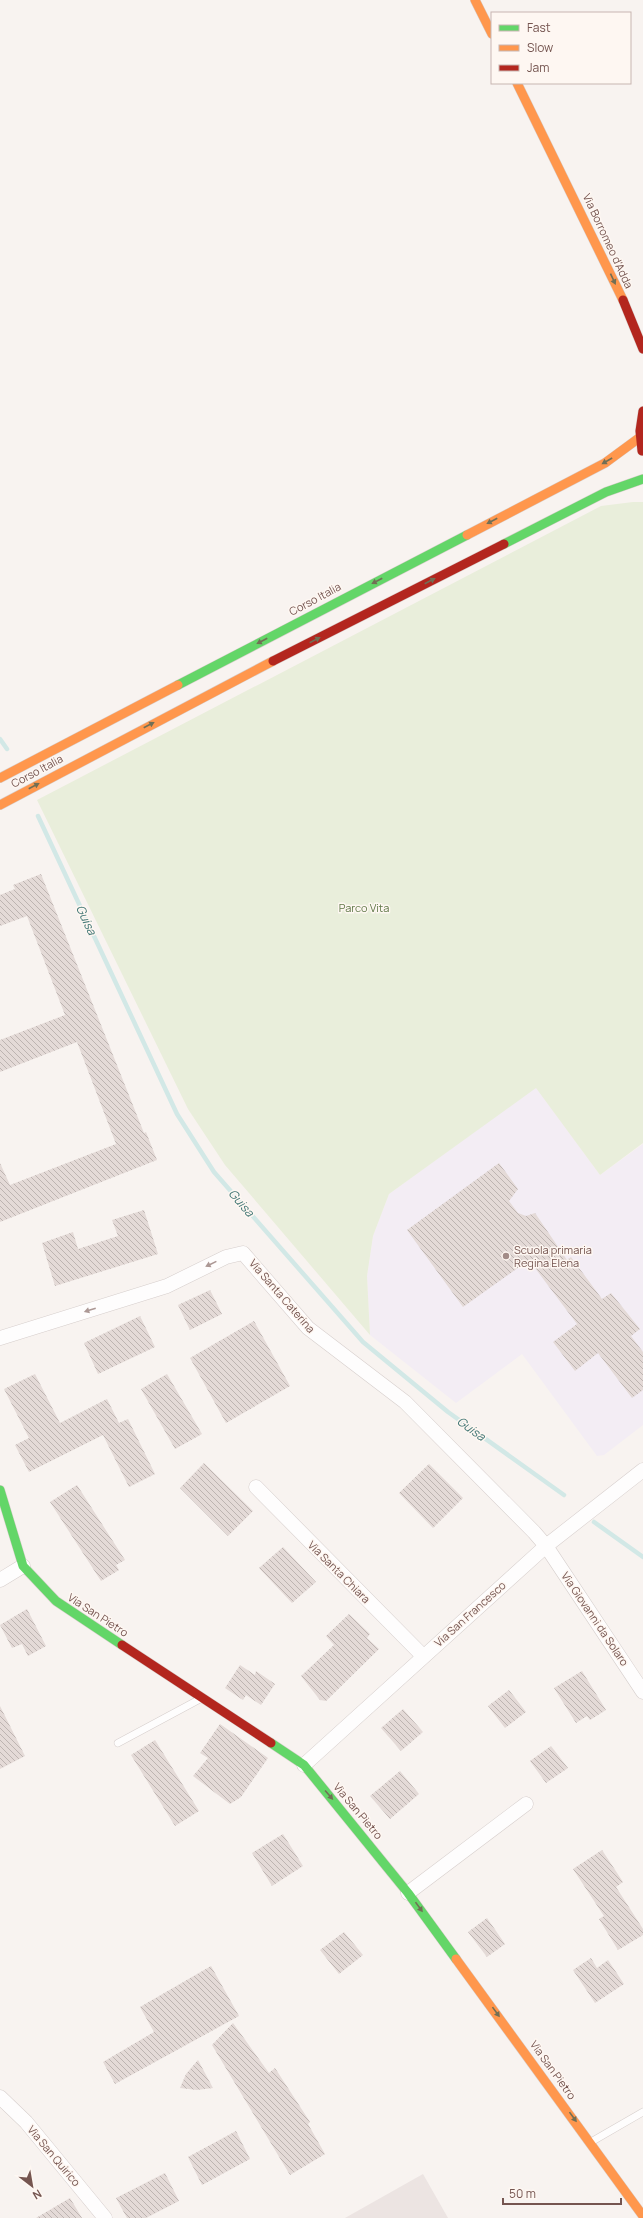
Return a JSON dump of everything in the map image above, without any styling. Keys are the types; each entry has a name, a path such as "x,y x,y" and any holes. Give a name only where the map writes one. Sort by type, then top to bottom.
{"street":[{"path":"475,0 491,32"},
{"name":"Via Borromeo d'Adda","path":"518,84 560,168 626,306 643,349"},
{"name":"Via Borromeo d'Adda","path":"560,168 623,279"},
{"path":"643,411 639,423 639,438 643,452"},
{"name":"Corso Italia","path":"0,778 605,463 639,438"},
{"name":"Corso Italia","path":"0,805 179,709 606,492 643,479"},
{"name":"Via Santa Caterina","path":"4,1336 167,1286 239,1252 247,1256 308,1328 405,1402 546,1546"},
{"name":"Via San Francesco","path":"304,1765 546,1546 643,1470"},
{"name":"Via Santa Chiara","path":"256,1487 423,1656"},
{"name":"Via San Pietro","path":"0,1490 23,1566 56,1602 304,1765 408,1892 591,2142 643,2216"},
{"name":"Via Giovanni da Solaro","path":"546,1546 643,1692"},
{"path":"0,1580 23,1566"},
{"path":"408,1892 526,1804"},
{"name":"Via San Quirico","path":"0,2097 26,2122 105,2218"}],"lane":[{"path":"118,1743 202,1698"},
{"path":"591,2142 643,2112"}],"shaded area":[{"name":"Scuola primaria Regina Elena","path":"536,1087 600,1175 643,1144 643,1425 604,1455 597,1456 522,1354 456,1403 370,1335 367,1276 373,1236 389,1194"},
{"path":"423,2174 448,2218 345,2218"}],"green space":[{"name":"Parco Vita","path":"643,502 643,1143 600,1175 536,1088 389,1194 373,1236 367,1276 370,1335 225,1165 188,1109 37,800 601,506"}],"building":[{"path":"41,874 144,1133 146,1132 157,1160 0,1222 0,1163 10,1185 116,1144 77,1042 0,1072 0,1040 65,1015 27,916 0,926 0,895 15,889 13,885"},
{"path":"499,1163 518,1189 509,1201 518,1213 526,1216 535,1213 567,1260 571,1257 602,1299 611,1293 640,1329 631,1336 643,1352 643,1390 632,1398 598,1353 575,1371 553,1342 577,1324 529,1260 463,1307 407,1230"},
{"path":"144,1210 158,1254 55,1286 42,1243 73,1232 78,1249 118,1236 112,1220"},
{"path":"210,1290 222,1314 190,1330 178,1305"},
{"path":"140,1316 155,1347 98,1374 84,1343"},
{"path":"254,1321 290,1386 226,1423 190,1358"},
{"path":"35,1374 60,1423 107,1399 119,1423 128,1419 155,1474 129,1487 103,1435 29,1472 15,1445 29,1438 4,1389"},
{"path":"167,1374 202,1434 175,1449 141,1389"},
{"path":"204,1463 253,1511 228,1536 180,1488"},
{"path":"429,1464 463,1498 433,1528 399,1493"},
{"path":"77,1485 125,1560 116,1565 119,1570 101,1581 50,1502"},
{"path":"283,1547 316,1582 292,1603 259,1568"},
{"path":"27,1609 46,1646 28,1656 22,1644 12,1648 0,1625"},
{"path":"349,1614 370,1634 367,1638 379,1649 326,1701 320,1700 301,1676 334,1645 326,1636"},
{"path":"240,1665 255,1675 256,1671 275,1684 261,1705 246,1695 243,1700 225,1688"},
{"path":"582,1671 606,1710 590,1720 587,1716 576,1723 554,1688"},
{"path":"509,1690 526,1712 505,1728 488,1706"},
{"path":"0,1706 25,1756 0,1769"},
{"path":"403,1709 423,1732 401,1751 381,1728"},
{"path":"220,1724 268,1758 241,1797 230,1804 193,1776 208,1758 200,1753"},
{"path":"155,1740 199,1811 175,1826 131,1755"},
{"path":"551,1746 568,1768 546,1783 530,1761"},
{"path":"400,1771 419,1794 390,1819 370,1796"},
{"path":"283,1834 303,1866 272,1886 252,1853"},
{"path":"602,1850 623,1882 616,1887 643,1929 643,1935 618,1950 599,1919 604,1916 573,1869"},
{"path":"487,1918 505,1944 487,1957 468,1932"},
{"path":"344,1932 363,1955 339,1974 320,1950"},
{"path":"591,1958 597,1968 608,1960 624,1984 595,2003 573,1970"},
{"path":"211,1966 239,2016 115,2084 103,2062 154,2032 140,2007"},
{"path":"233,2023 269,2073 275,2068 310,2122 308,2124 325,2154 290,2175 212,2045"},
{"path":"198,2060 213,2088 197,2090 180,2088 186,2074"},
{"path":"236,2131 250,2159 202,2185 188,2157"},
{"path":"165,2173 179,2201 146,2218 127,2218 116,2198"},
{"path":"70,2198 82,2218 36,2218"}],"waterway":[{"name":"Guisa","path":"0,739 7,749"},
{"name":"Guisa","path":"38,816 177,1114 214,1172 363,1342 448,1412 564,1495"},
{"name":"Guisa","path":"594,1522 643,1557"}],"traffic: fast":[{"path":"504,544 606,492 643,479"},
{"path":"178,685 467,535"},
{"path":"0,1490 23,1566 56,1601 122,1645"},
{"path":"271,1743 304,1765 408,1893 456,1959"}],"traffic: slow":[{"path":"475,0 491,32"},
{"path":"517,84 623,300"},
{"path":"467,535 605,463 639,438"},
{"path":"0,805 273,661"},
{"path":"0,778 178,685"},
{"path":"456,1959 643,2216"}],"traffic: jam":[{"path":"623,300 643,349"},
{"path":"642,451 640,431 643,411"},
{"path":"273,661 504,544"},
{"path":"122,1645 271,1743"}],"place":[{"name":"Scuola primaria Regina Elena","path":"506,1256"}]}
